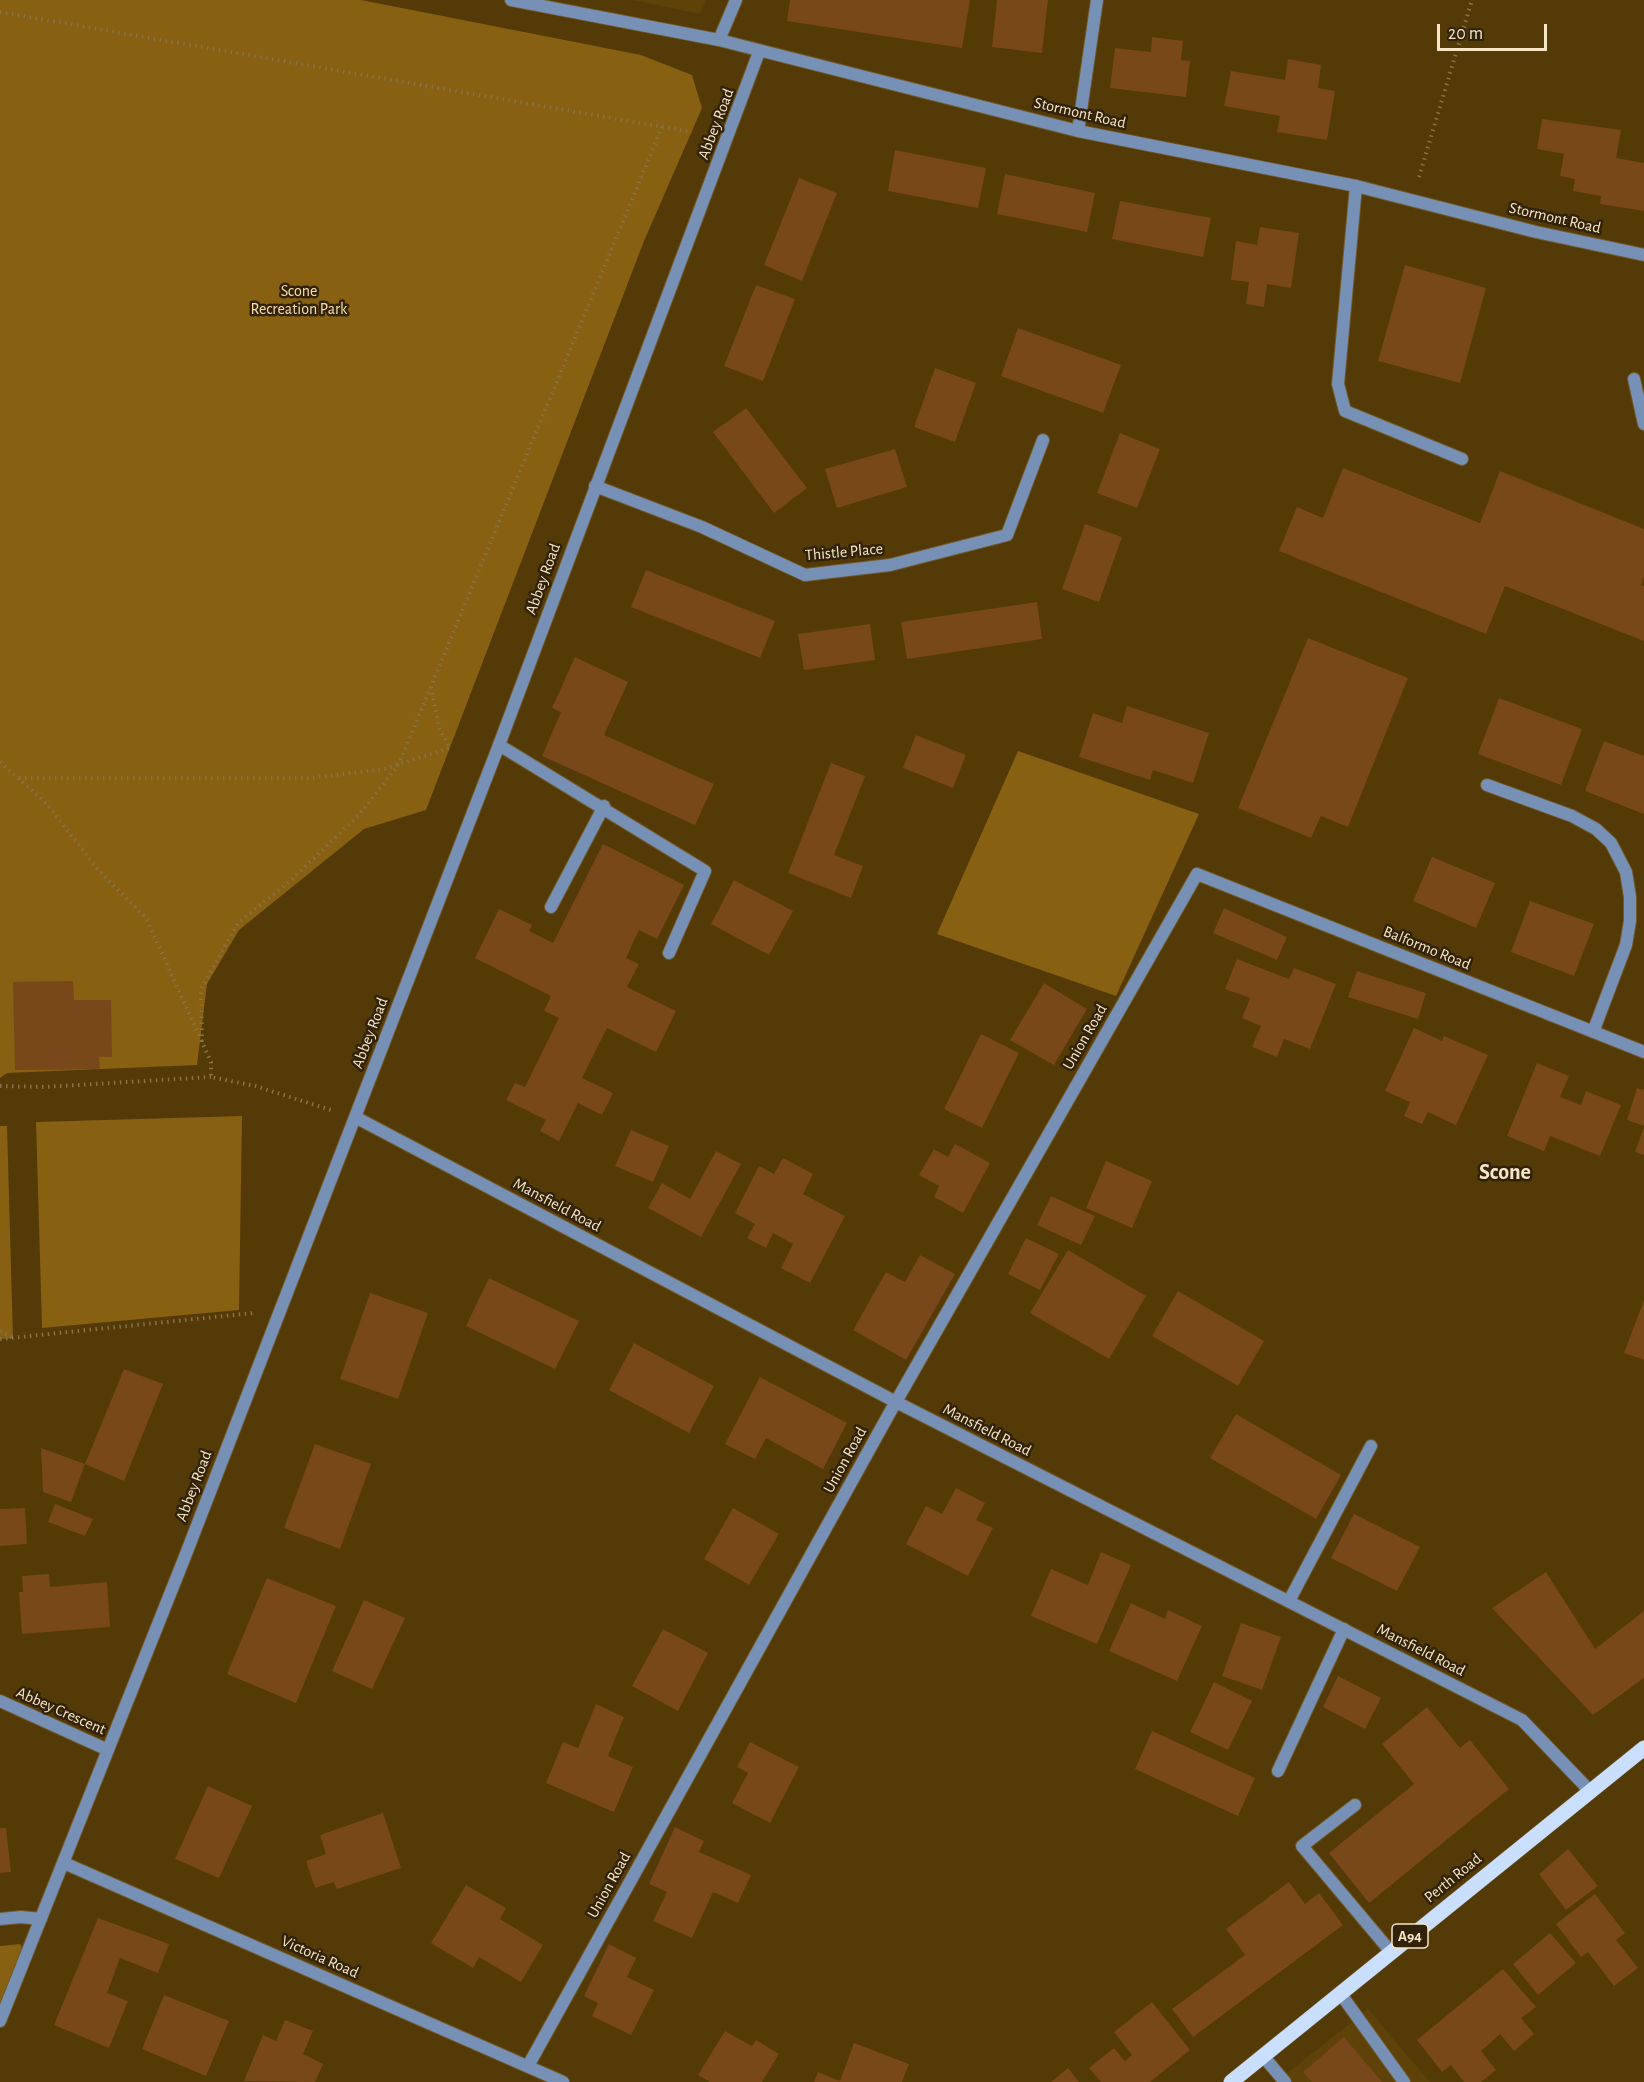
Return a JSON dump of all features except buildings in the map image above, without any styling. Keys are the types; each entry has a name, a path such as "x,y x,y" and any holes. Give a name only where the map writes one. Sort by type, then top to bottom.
{"main road":[{"name":"Perth Road","path":"1231,2082 1589,1790 1644,1748"}],"street":[{"name":"Stormont Road","path":"511,0 719,40 1077,131 1356,186 1644,255"},
{"path":"719,40 736,0"},
{"path":"1077,131 1096,0"},
{"name":"Abbey Road","path":"0,2021 281,1310 499,745 759,51"},
{"path":"1356,186 1338,384 1345,411 1462,459"},
{"path":"1634,379 1644,424"},
{"name":"Thistle Place","path":"596,486 702,527 805,575 890,565 1007,535 1043,440"},
{"path":"499,745 604,807 705,871 669,953"},
{"path":"1487,785 1572,816 1596,829 1611,843 1626,872 1630,897 1630,921 1626,945 1593,1032"},
{"path":"551,907 604,807"},
{"name":"Balformo Road","path":"1197,874 1644,1052"},
{"name":"Union Road","path":"528,2066 896,1402 1197,874"},
{"name":"Mansfield Road","path":"355,1117 896,1402 1522,1720 1589,1790"},
{"path":"1289,1601 1371,1446"},
{"path":"1278,1771 1344,1629"},
{"name":"Abbey Crescent","path":"0,1701 108,1750"},
{"path":"1355,1805 1302,1845 1391,1952"},
{"name":"Victoria Road","path":"64,1863 563,2082"},
{"path":"0,1919 21,1917 41,1919"},
{"path":"1340,1993 1404,2082"},
{"path":"1263,2056 1285,2082"}],"path":[{"path":"1412,201 1472,0"},
{"path":"0,12 692,132"},
{"path":"202,1042 201,989 238,923 290,881 358,816 399,764 662,127"},
{"path":"18,778 313,778 384,769 450,748 439,728 431,687"},
{"path":"0,762 46,803 100,872 146,918 211,1062 211,1077"},
{"path":"0,1086 44,1088 211,1077 255,1086 355,1117"},
{"path":"0,1339 281,1310"},
{"path":"0,1330 13,1338"}],"shaded area":[{"path":"632,0 706,0 700,14"},
{"path":"1368,2009 1430,2082 1276,2082"}],"green space":[{"name":"Scone Recreation Park","path":"0,0 361,0 641,55 692,75 702,108 644,241 426,810 364,829 239,930 207,984 197,1065 7,1073 0,1078"},
{"path":"1018,751 1199,814 1116,996 937,934"},
{"path":"242,1116 239,1310 42,1328 36,1122"},
{"path":"0,1126 7,1126 13,1338 0,1339"},
{"path":"20,1944 26,1955 0,2018 0,1946"}],"district":[{"name":"Scone","path":"1505,1172"}]}
